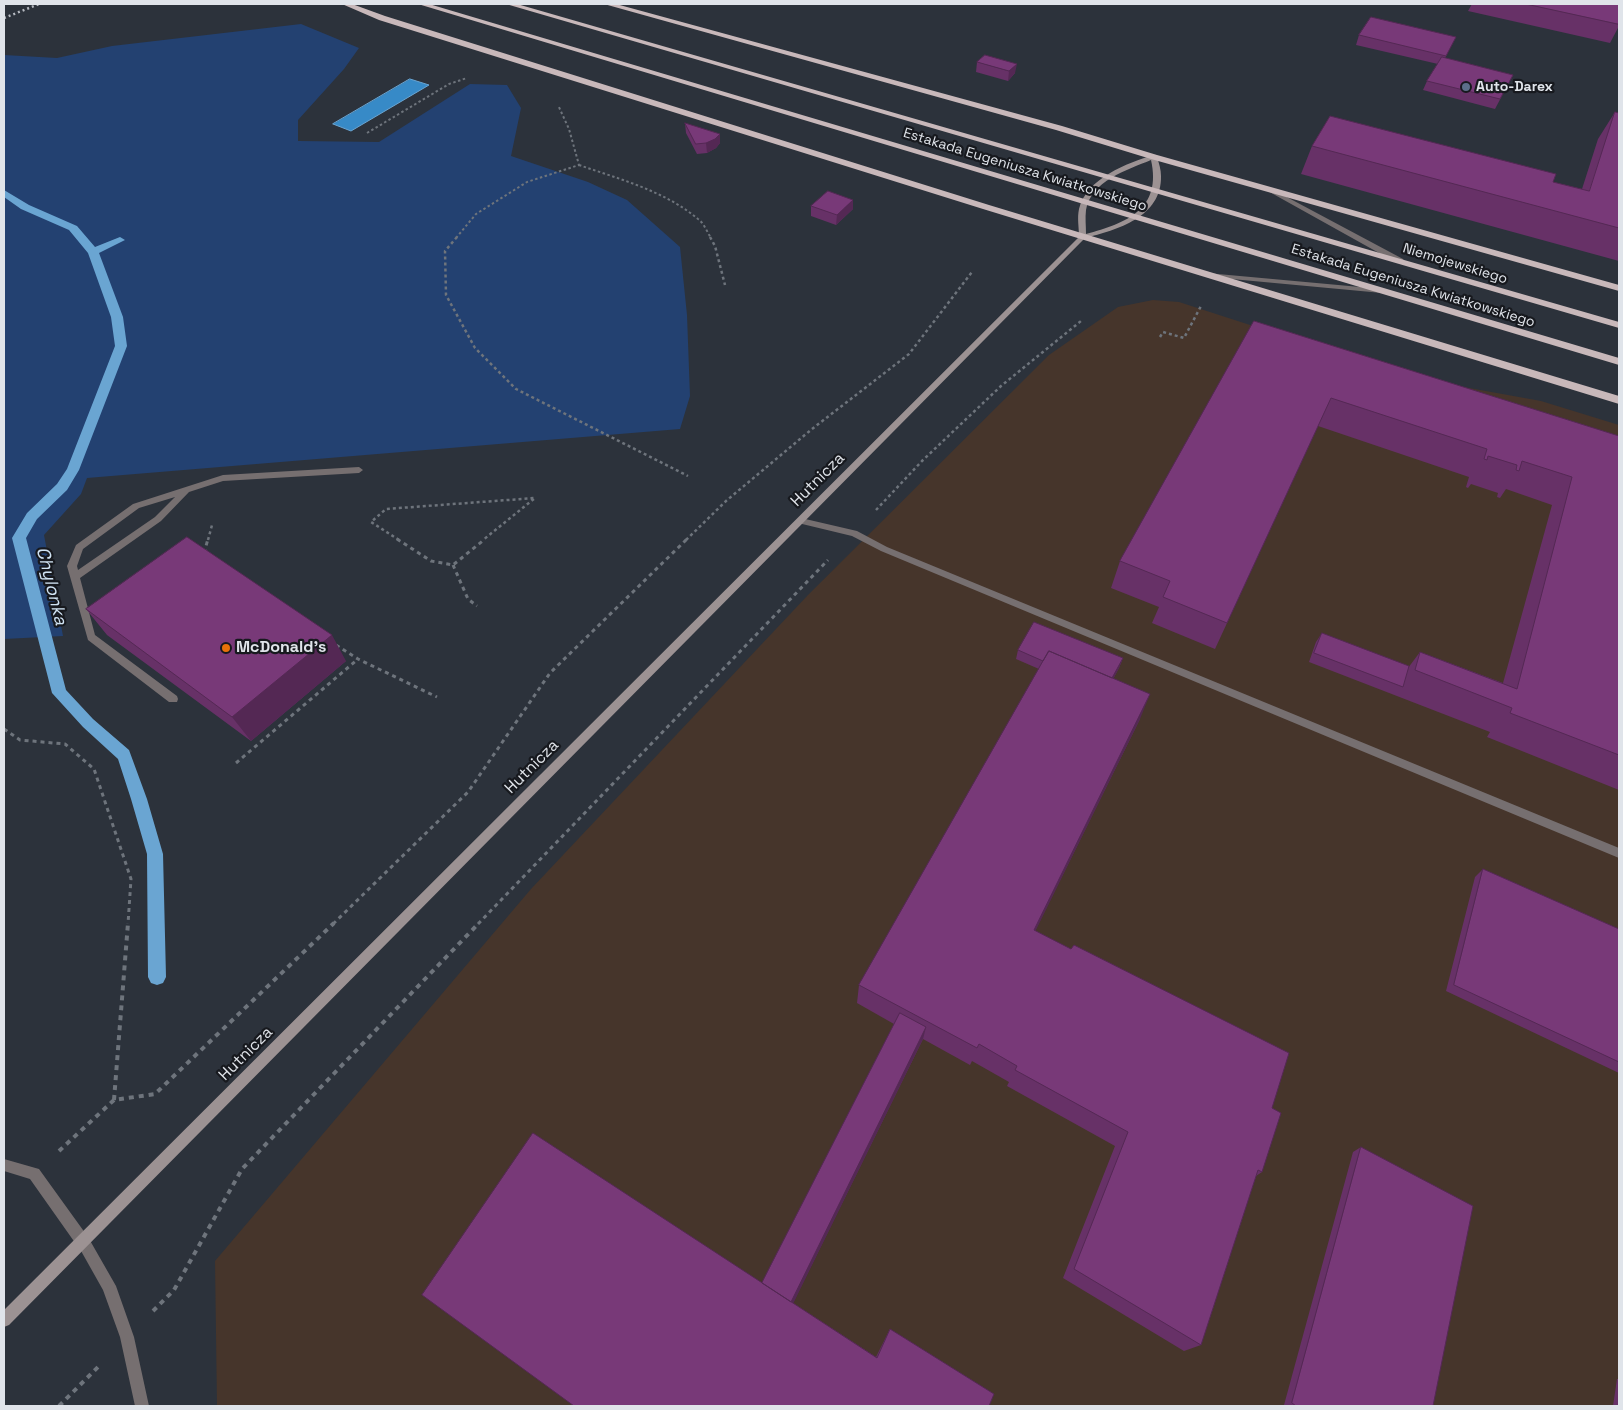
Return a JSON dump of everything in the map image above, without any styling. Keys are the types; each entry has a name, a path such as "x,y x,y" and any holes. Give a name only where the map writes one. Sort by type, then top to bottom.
{"highway":[{"path":"346,4 400,24 1083,237 1619,400"},
{"name":"Estakada Eugeniusza Kwiatkowskiego","path":"422,4 1619,362"},
{"name":"Estakada Eugeniusza Kwiatkowskiego","path":"510,4 1619,325"},
{"path":"608,4 1059,128 1154,157 1619,288"}],"main road":[{"path":"1154,157 1159,170 1156,190 1151,204 1126,224 1083,237 1083,206 1095,187 1123,169 1154,157"},
{"name":"Hutnicza","path":"4,1320 1083,237"}],"street":[{"name":"Niemojewskiego","path":"1266,188 1398,261 1619,325"},
{"path":"1209,275 1384,291 1619,362"},
{"path":"173,699 91,637 72,566 79,547 136,506 185,492 224,478 359,470"},
{"path":"75,577 158,519 185,492"},
{"path":"801,521 854,533 884,549 1619,854"},
{"path":"4,1165 34,1174 83,1242 109,1286 127,1337 142,1406"}],"path":[{"path":"367,133 449,84 474,77"},
{"path":"556,101 568,129 579,165"},
{"path":"688,476 516,389 475,348 446,295 445,251 476,214 527,182 579,165 639,186 674,202 700,220 715,246 725,285"},
{"path":"34,1174 114,1100 155,1094 296,960 468,792 550,673 726,501 812,429 909,354 972,272"},
{"path":"1160,338 1163,332 1184,338 1202,304"},
{"path":"174,1290 242,1169 922,461 1001,386 1081,321"},
{"path":"536,498 490,534 453,565 431,561 371,522 386,509 536,498"},
{"path":"204,557 212,525"},
{"path":"453,565 468,599 477,606"},
{"path":"333,643 358,660 437,697"},
{"path":"236,763 358,660"},
{"path":"4,729 20,740 65,744 94,769 131,879 114,1100"}],"shaded area":[{"path":"301,24 359,48 344,69 298,120 298,141 379,142 470,84 507,85 521,108 511,156 588,182 627,200 680,247 687,315 690,396 680,429 87,478 81,494 44,535 63,636 4,639 4,55 57,58 112,46"},
{"path":"410,79 429,85 351,131 333,124"},
{"path":"1153,300 1179,302 1414,378 1541,401 1619,425 1619,1406 217,1406 215,1261 531,889 808,595 1049,355 1118,307"}],"building":[{"path":"1526,4 1619,4 1619,24"},
{"path":"1371,17 1456,37 1446,56 1359,35"},
{"path":"985,55 1017,64 1009,71 977,62"},
{"name":"Auto-Darex","path":"1442,57 1513,75 1500,99 1427,81"},
{"path":"1615,112 1619,113 1619,228 1312,146 1330,116 1556,174 1553,182 1589,191"},
{"path":"685,123 720,134 715,139 706,143 696,144"},
{"path":"828,191 853,200 837,215 811,206"},
{"path":"1254,321 1619,436 1619,755 1510,713 1512,708 1415,670 1420,652 1517,689 1572,477 1522,461 1519,471 1516,470 1517,465 1488,456 1487,460 1484,459 1487,449 1331,398 1227,623 1163,597 1170,581 1120,561"},
{"name":"McDonald's","path":"187,537 332,635 232,717 86,609"},
{"path":"1034,622 1123,658 1112,678 1049,651 1043,661 1018,650"},
{"path":"1322,633 1409,666 1403,687 1314,653"},
{"path":"1049,651 1150,694 1034,930 1071,949 1074,945 1289,1053 1272,1108 1281,1113 1262,1172 1258,1170 1201,1345 1074,1269 1128,1132 1015,1070 1017,1066 979,1044 977,1048 859,985"},
{"path":"1483,869 1619,929 1619,1062 1454,985"},
{"path":"900,1013 926,1027 791,1302 762,1283"},
{"path":"533,1133 877,1358 890,1329 994,1394 989,1406 574,1406 422,1295"},
{"path":"1361,1147 1473,1206 1433,1406 1296,1406 1292,1403"}],"waterway":[{"name":"Chylonka","path":"4,193 25,207 73,228 93,252"},
{"path":"93,252 120,240"},
{"name":"Chylonka","path":"93,252 117,317 121,346 73,470 62,487 32,516 19,538 59,693 88,723 124,755 139,799 155,854 157,977"}],"railway":[{"path":"4,18 39,4"}],"place":[{"name":"Auto-Darex","path":"1466,87"},
{"name":"McDonald's","path":"226,648"}]}
